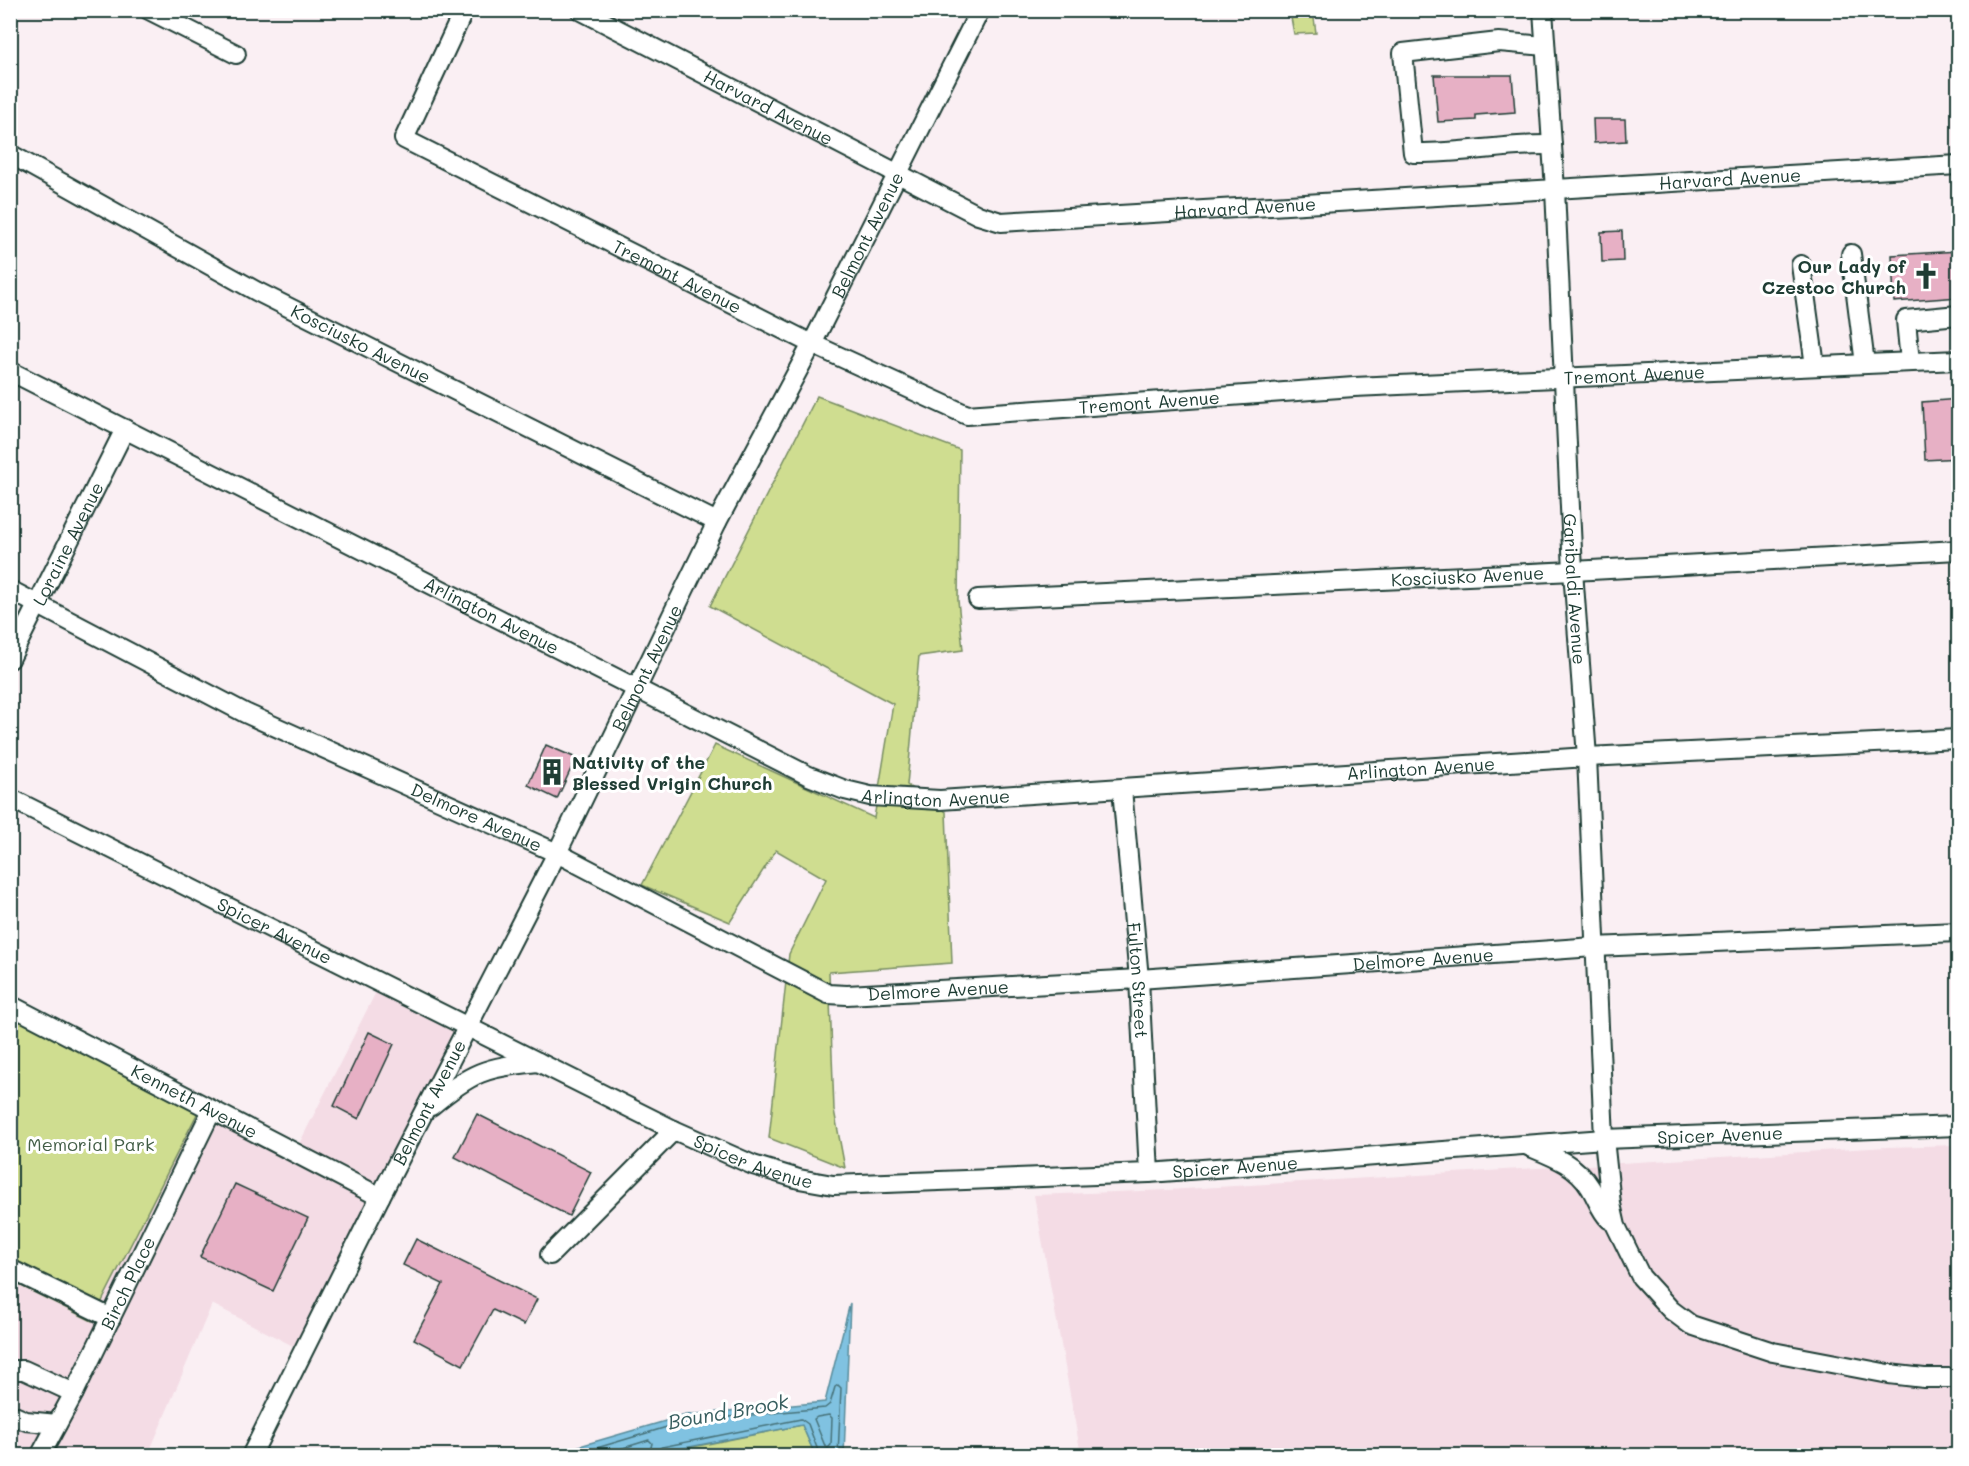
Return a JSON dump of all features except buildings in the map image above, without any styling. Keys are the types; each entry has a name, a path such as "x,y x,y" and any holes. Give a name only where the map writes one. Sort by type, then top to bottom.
{"street":[{"path":"149,10 236,54"},
{"name":"Tremont Avenue","path":"464,10 404,139 812,344 967,415 1354,387 1959,360"},
{"name":"Harvard Avenue","path":"580,10 978,215 1001,222 1959,165"},
{"name":"Belmont Avenue","path":"251,1455 380,1197 557,854 717,522 812,344 980,10"},
{"name":"Garibaldi Avenue","path":"1543,10 1555,190 1573,571 1587,757 1604,1139 1611,1204 1616,1226"},
{"path":"1544,43 1499,42 1403,53 1406,96 1413,153 1445,153 1520,145 1552,145"},
{"name":"Kosciusko Avenue","path":"10,154 256,291 717,522"},
{"path":"1851,254 1865,364"},
{"path":"1801,266 1815,366"},
{"path":"1910,362 1906,320 1959,315"},
{"name":"Arlington Avenue","path":"10,370 808,776 845,790 870,796 940,800 1587,757 1959,739"},
{"name":"Loraine Avenue","path":"10,659 125,429"},
{"name":"Kosciusko Avenue","path":"978,599 1573,571 1959,549"},
{"name":"Delmore Avenue","path":"10,590 245,713 557,854 828,994 847,995 1139,979 1594,947 1959,932"},
{"name":"Fulton Street","path":"1122,789 1139,979 1149,1173"},
{"name":"Spicer Avenue","path":"10,798 674,1130 753,1165 799,1179 833,1185 1149,1173 1604,1139 1959,1126"},
{"name":"Kenneth Avenue","path":"10,1005 380,1197"},
{"path":"423,1113 449,1091 475,1074 490,1068 538,1062"},
{"name":"Birch Place","path":"40,1455 74,1393 212,1110"},
{"path":"550,1255 674,1130"},
{"path":"1524,1145 1558,1158 1577,1171 1589,1185 1603,1213 1616,1226 1641,1277 1671,1310 1691,1325 1773,1352 1889,1374 1924,1378 1959,1378"},
{"path":"10,1269 111,1318"},
{"path":"10,1373 15,1370 24,1370 74,1393"},
{"path":"10,1414 26,1422 57,1424"}],"shaded area":[{"path":"380,984 459,1025 295,1347 212,1304 148,1455 11,1455 10,1281 92,1321 200,1108 295,1152"},
{"path":"1958,1145 1958,1455 1081,1455 1034,1195 1168,1190 1887,1147"}],"green space":[{"path":"1283,11 1313,11 1316,33 1294,34 1290,12"},
{"path":"817,396 960,450 958,600 963,650 919,656 907,785 946,812 952,963 829,972 834,1110 845,1168 769,1138 789,954 826,879 776,850 730,922 642,885 715,745 874,818 893,704 710,606"},
{"name":"Memorial Park","path":"11,1014 200,1108 92,1321 11,1281"},
{"path":"802,1425 815,1455 648,1456"}],"water":[{"path":"850,1303 844,1455 815,1455 802,1425 648,1455 549,1455 686,1415 825,1402"}],"place":[{"name":"Our Lady of Czestoc Church","path":"1926,276"},
{"name":"Nativity of the Blessed Vrigin Church","path":"552,772"}],"water label":[{"name":"Bound Brook","path":"728,1411"}]}
